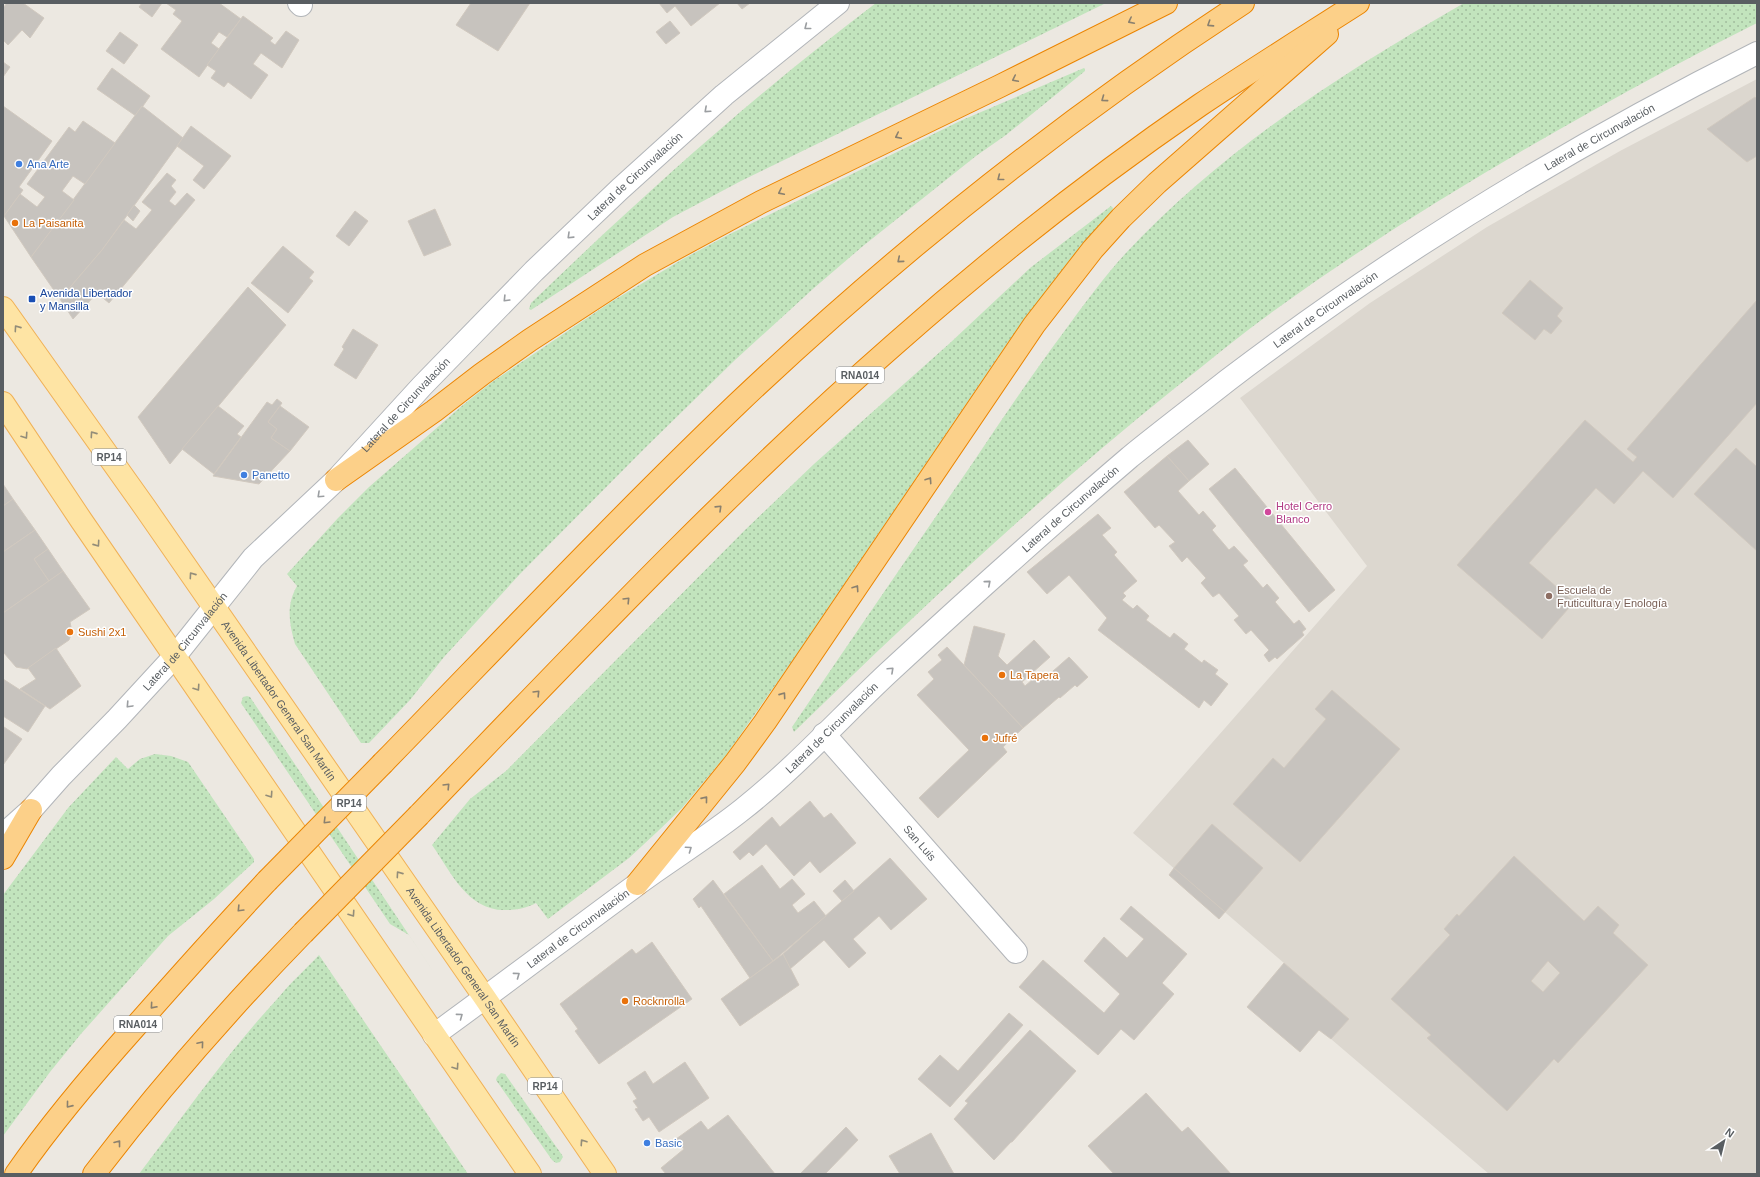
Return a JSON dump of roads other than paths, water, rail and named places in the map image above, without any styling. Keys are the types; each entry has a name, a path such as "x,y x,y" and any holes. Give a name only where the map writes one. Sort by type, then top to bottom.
{"highway":[{"path":"336,480 434,411 524,344 645,265 761,202 1000,86 1166,3"},
{"name":"RNA014","path":"16,1174 66,1108 232,917 552,589 705,435 847,304 1014,167 1158,59 1242,3"},
{"name":"RNA014","path":"94,1174 166,1083 243,995 686,540 780,448 897,342 1035,228 1115,166 1200,105 1293,43 1358,3"},
{"path":"637,884 735,763 765,722 1034,325 1093,249 1121,218 1157,183 1362,3"},
{"path":"3,858 30,810"}],"main road":[{"name":"Avenida Libertador General San Martín","path":"3,308 214,607 605,1174"},
{"path":"3,403 81,520 530,1174"}],"street":[{"name":"Lateral de Circunvalación","path":"3,835 30,810 175,656 253,558 336,480 422,386 573,232 724,95 838,3"},
{"name":"Lateral de Circunvalación","path":"434,1035 637,884 710,834 744,808 781,776 951,616 1132,456 1262,354 1356,287 1410,251 1540,170 1664,101 1757,53"},
{"name":"San Luis","path":"824,734 1016,952"}],"place":[{"name":"Ana Arte","path":"19,164"},
{"name":"La Paisanita","path":"15,223"},
{"name":"Avenida Libertador y Mansilla","path":"32,299"},
{"name":"Panetto","path":"244,475"},
{"name":"Hotel Cerro Blanco","path":"1268,512"},
{"name":"Escuela de Fruticultura y Enología","path":"1549,596"},
{"name":"Sushi 2x1","path":"70,632"},
{"name":"La Tapera","path":"1002,675"},
{"name":"Jufré","path":"985,738"},
{"name":"Rocknrolla","path":"625,1001"},
{"name":"Basic","path":"647,1143"}]}
